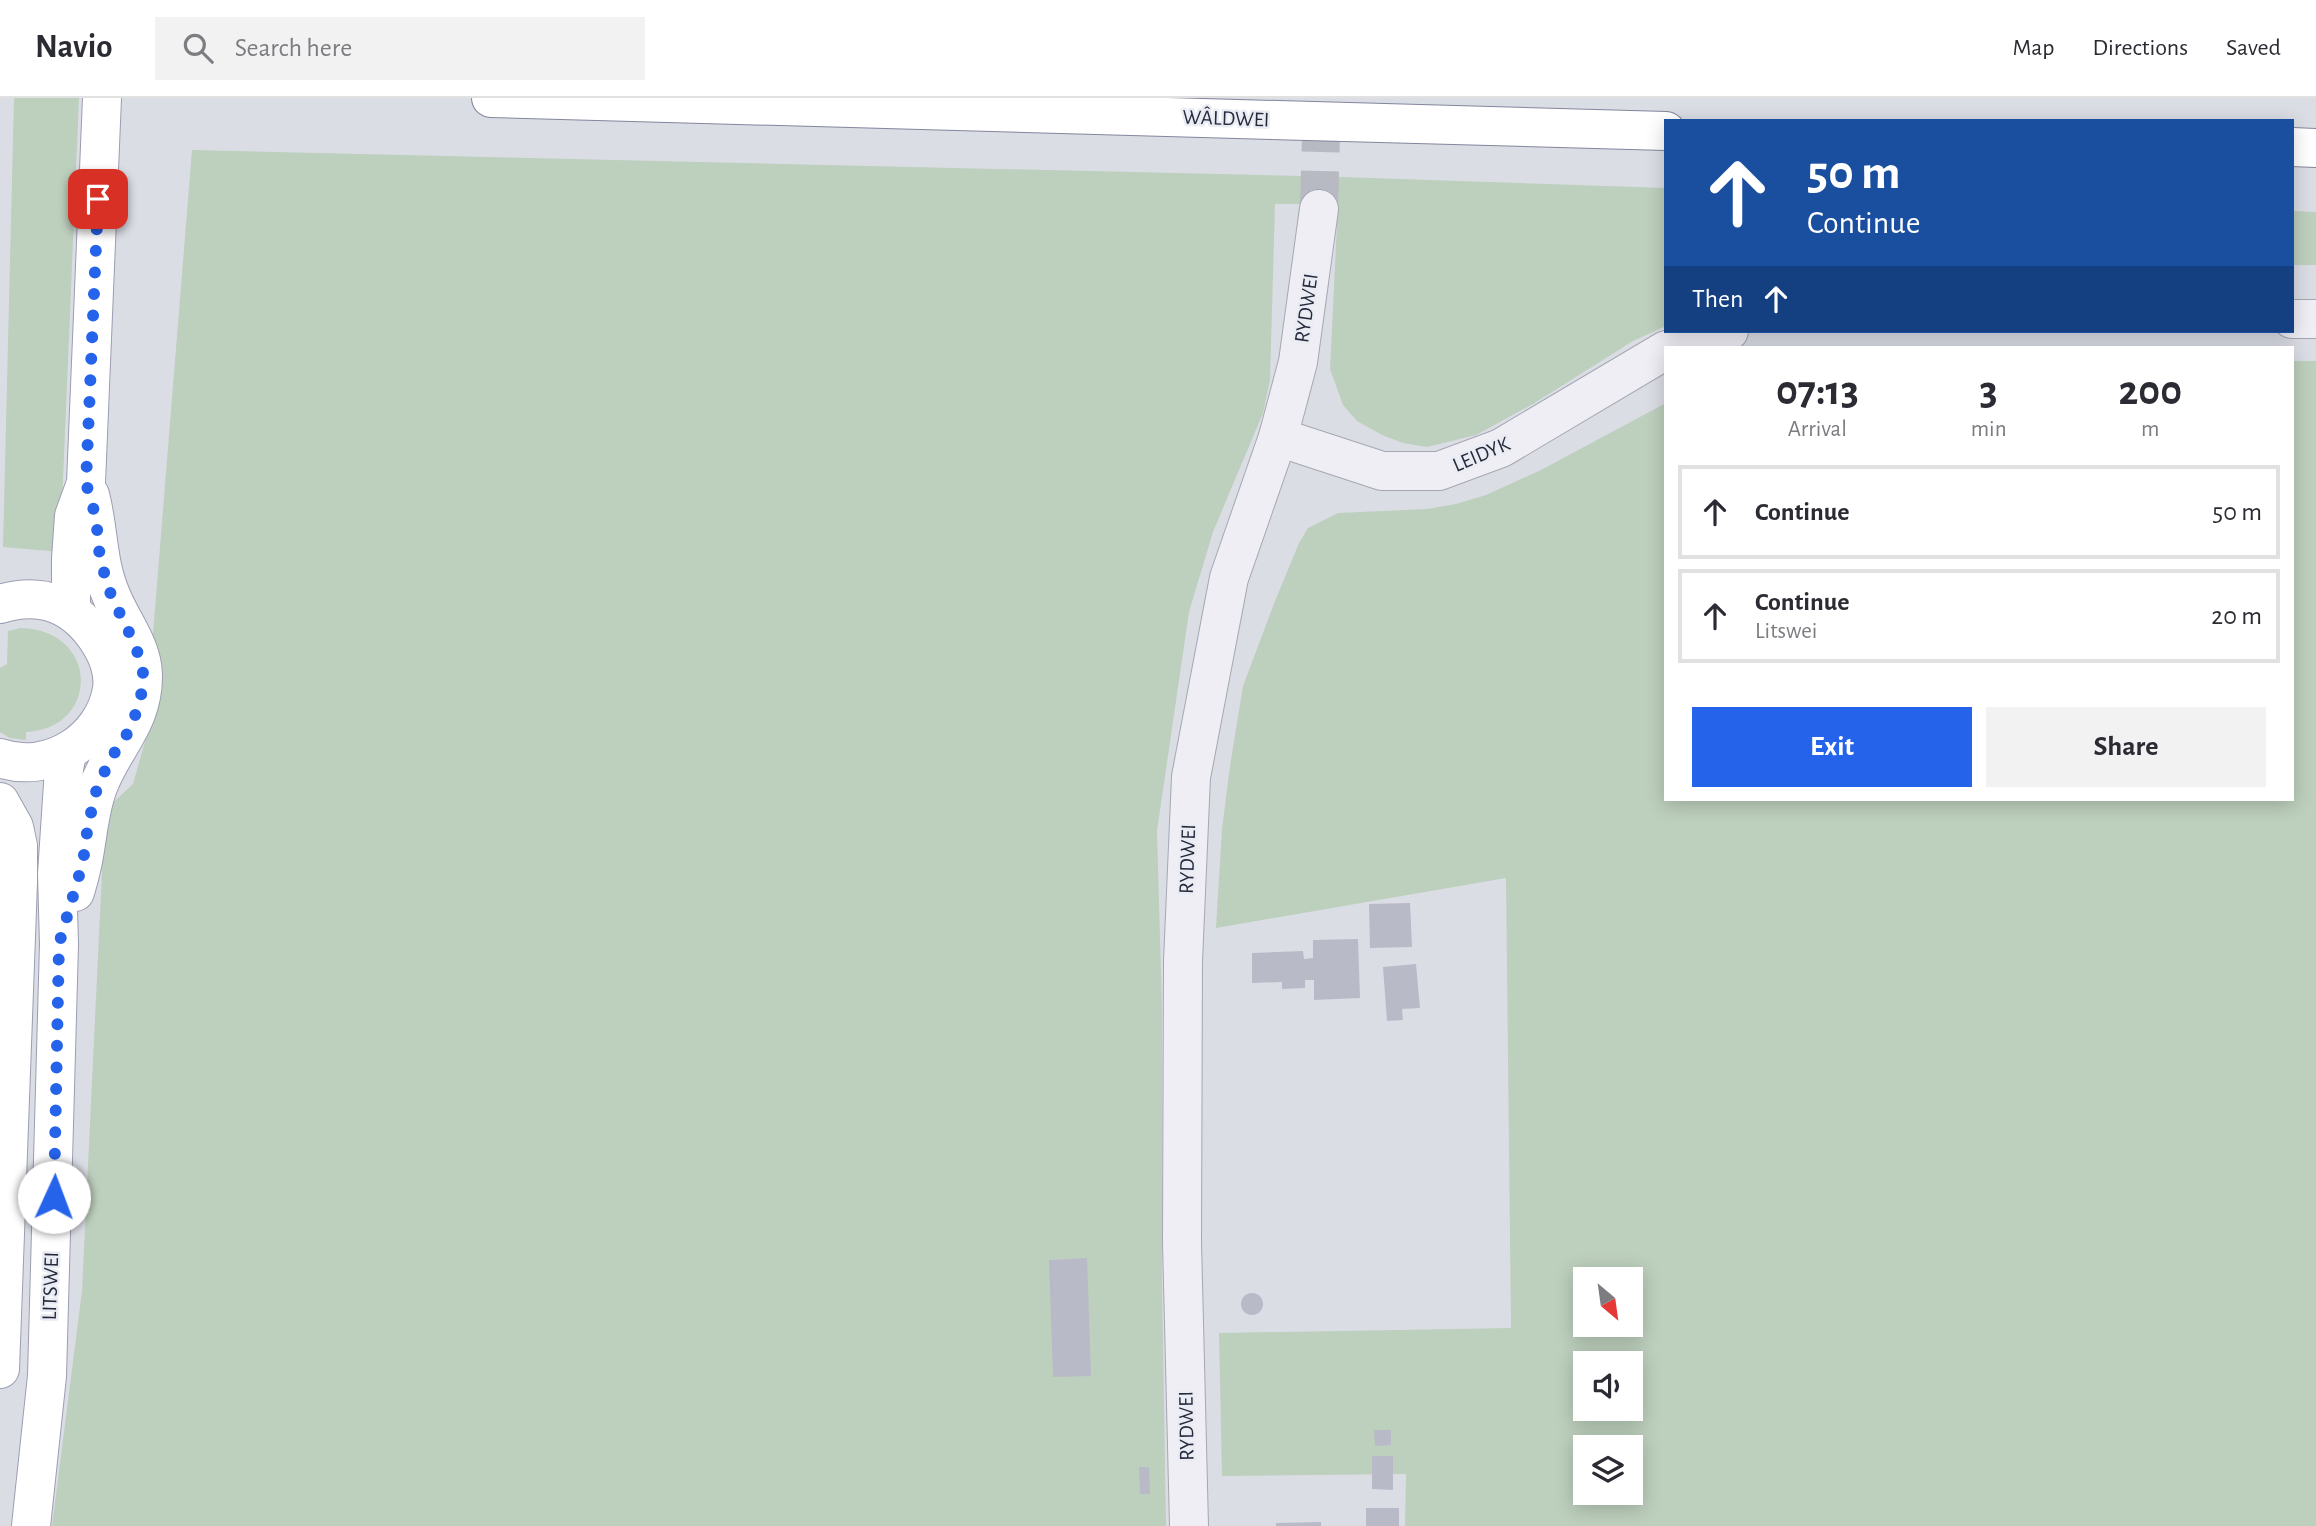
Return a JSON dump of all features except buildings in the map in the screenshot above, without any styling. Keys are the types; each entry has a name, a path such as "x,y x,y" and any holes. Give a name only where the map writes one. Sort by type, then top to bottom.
{"main road":[{"path":"71,610 74,516 86,483 102,98"},
{"name":"WÂLDWEI","path":"491,98 1664,131"},
{"path":"2294,148 2316,148"},
{"path":"59,944 83,862 97,788 111,758 131,728 141,697 143,672 136,647 111,595 100,559 96,518 86,483"},
{"path":"0,604 32,598 71,610 91,629 106,652 112,687 107,707 98,723 82,743 67,753 50,760 32,762 0,758"},
{"name":"LITSWEI","path":"31,1526 47,1376 55,1171 59,944 57,874 67,753"},
{"path":"0,802 14,827 18,846 6,1016 0,1368"}],"street":[{"name":"RYDWEI","path":"1189,1526 1182,1229 1183,961 1191,777 1229,578 1278,437 1298,362 1319,209"},
{"path":"2294,319 2316,319"},
{"path":"1680,346 1722,333"},
{"name":"LEIDYK","path":"1278,437 1382,471 1439,471 1501,448 1664,351"}],"green space":[{"path":"14,98 79,98 60,552 3,547"},
{"path":"192,150 1342,177 1664,188 1664,327 1633,341 1533,404 1476,435 1427,447 1403,443 1382,435 1357,421 1343,405 1330,369 1338,204 1275,204 1270,380 1263,413 1213,532 1189,612 1157,831 1162,1009 1166,1526 52,1526 82,1291 105,810 133,784 157,699 153,634"},
{"path":"2294,211 2316,212 2316,265 2294,265"},
{"path":"2294,361 2316,361 2316,1526 1405,1526 1406,1474 1222,1476 1219,1333 1511,1328 1506,878 1216,928 1222,829 1243,686 1275,601 1308,528 1338,513 1427,509 1486,495 1541,470 1664,404 1664,801 2294,801"},
{"path":"21,628 47,633 66,645 77,661 81,680 78,698 68,715 50,727 26,732 26,740 10,738 0,732 0,668 7,664 8,631"}],"tunnel":[{"path":"1319,209 1322,98"}],"route":[{"path":"54,1197 59,944 83,862 97,788 111,758 131,728 141,697 143,672 136,647 111,595 100,559 96,518 86,483 98,199"}]}
